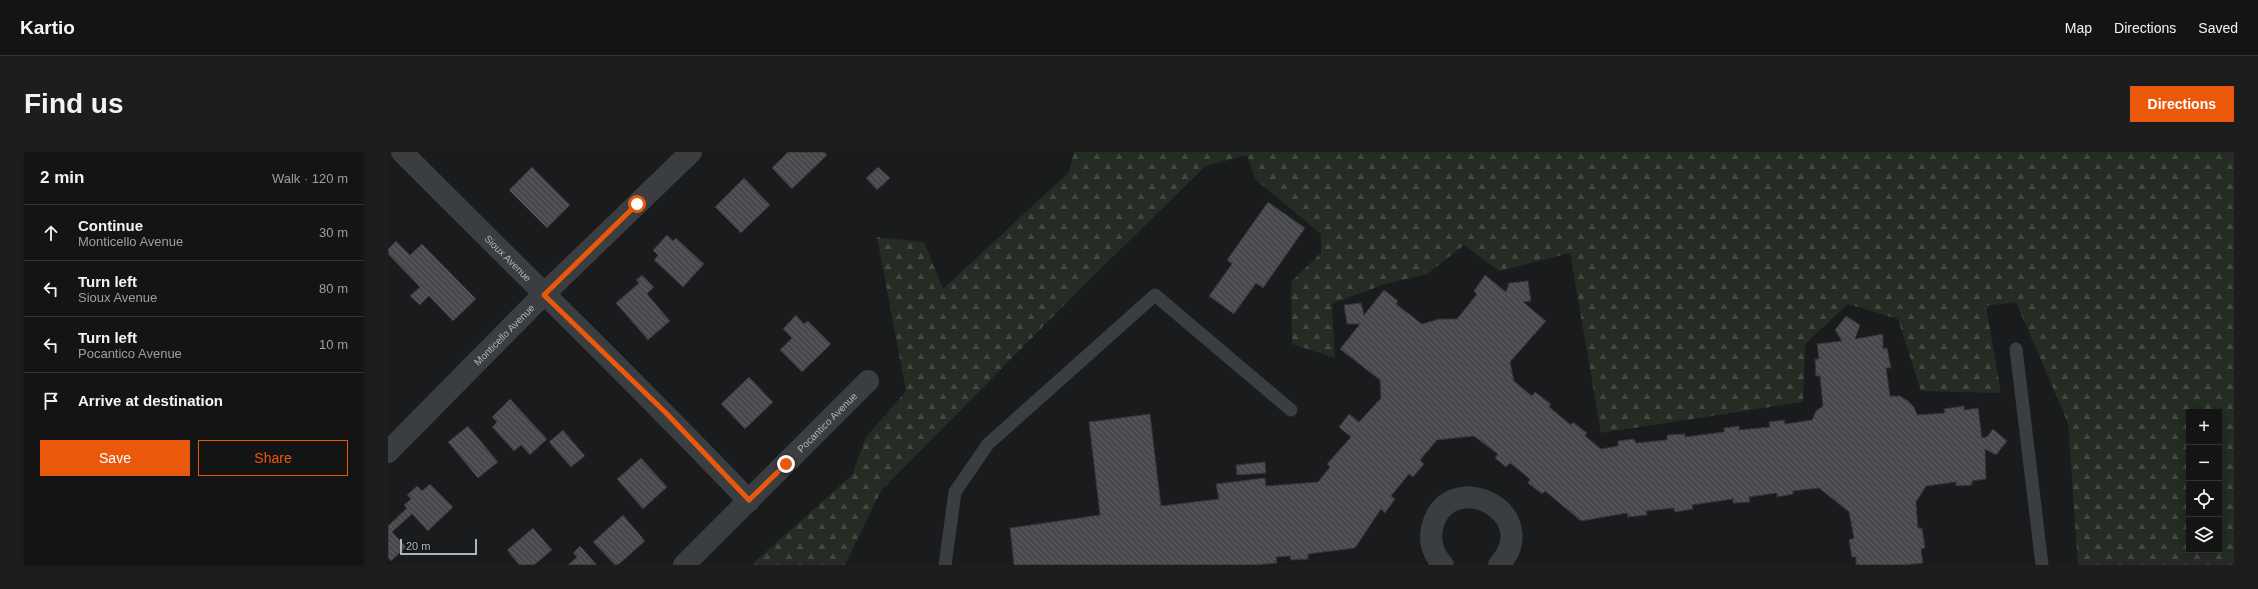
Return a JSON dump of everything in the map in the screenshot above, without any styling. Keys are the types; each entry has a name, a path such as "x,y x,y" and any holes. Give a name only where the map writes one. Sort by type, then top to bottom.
{"street":[{"name":"Sioux Avenue","path":"402,152 544,295 667,414 749,500"},
{"name":"Monticello Avenue","path":"388,452 544,295 691,152"},
{"name":"Pocantico Avenue","path":"684,565 868,381"},
{"path":"1443,565 1434,551 1431,540 1435,519 1450,503 1470,497 1491,502 1500,509 1506,518 1510,528 1511,539 1509,550 1499,565"}],"lane":[{"path":"945,565 955,492 988,444 1155,295 1291,410"},
{"path":"2016,349 2042,565"}],"green space":[{"path":"1074,152 2234,152 2234,565 2078,565 2068,423 2016,302 1986,306 2001,393 1921,391 1898,319 1848,304 1805,344 1803,402 1601,433 1570,253 1499,271 1464,245 1427,274 1385,284 1332,304 1335,358 1292,344 1291,282 1321,253 1321,234 1255,179 1247,155 1206,166 1079,290 881,491 845,565 751,565 852,475 866,437 906,391 877,237 924,242 943,289 1069,172"}],"building":[{"path":"788,152 824,152 827,155 792,189 772,168"},
{"path":"532,167 570,205 547,228 509,190"},
{"path":"878,167 890,178 877,190 866,178"},
{"path":"744,178 770,205 741,233 715,207"},
{"path":"1268,202 1305,228 1263,288 1256,283 1234,314 1209,296 1232,264 1227,260"},
{"path":"667,235 673,241 676,238 704,264 683,287 654,260 658,255 653,250"},
{"path":"396,241 410,255 422,244 476,299 453,321 429,296 420,305 410,296 420,287 388,254 388,249"},
{"path":"642,275 654,287 647,294 670,321 648,340 616,303 639,283 636,280"},
{"path":"1485,275 1506,292 1509,283 1528,281 1531,301 1523,302 1546,321 1510,362 1514,381 1532,396 1535,392 1551,404 1549,407 1571,425 1573,422 1587,433 1585,436 1601,449 1618,446 1618,441 1634,439 1636,443 1667,440 1667,435 1685,434 1685,437 1724,432 1724,428 1739,426 1739,430 1770,427 1769,422 1784,420 1785,424 1812,420 1816,411 1823,406 1820,376 1816,376 1815,359 1819,359 1817,344 1842,341 1835,330 1846,316 1860,325 1855,339 1883,334 1883,349 1887,348 1891,368 1886,368 1890,396 1900,396 1908,401 1914,407 1917,415 1945,413 1944,409 1964,406 1964,410 1978,408 1982,438 1987,437 1993,429 2007,441 1996,455 1985,449 1986,479 1972,481 1972,485 1956,486 1956,482 1926,486 1916,502 1918,528 1922,528 1925,548 1921,549 1923,563 1905,565 1856,565 1856,557 1852,557 1849,540 1854,538 1849,512 1819,488 1793,491 1793,494 1777,497 1777,493 1749,497 1750,502 1733,503 1733,499 1692,505 1693,509 1675,512 1674,508 1646,511 1647,515 1628,517 1627,513 1581,521 1545,491 1542,494 1528,483 1530,479 1510,463 1506,467 1495,458 1498,454 1474,436 1437,440 1420,460 1424,464 1413,477 1409,474 1391,496 1395,499 1385,513 1381,509 1355,548 1308,554 1308,559 1291,560 1290,556 1276,557 1277,563 1257,565 1014,565 1010,528 1100,515 1089,422 1150,414 1161,506 1219,499 1216,484 1265,478 1266,486 1318,482 1330,467 1327,464 1351,437 1339,427 1349,414 1359,422 1381,398 1380,380 1340,349 1360,324 1347,324 1344,305 1361,303 1364,315 1384,290 1398,301 1396,304 1422,324 1439,319 1457,319 1477,294 1474,291"},
{"path":"796,315 804,324 808,321 831,344 802,372 780,350 792,338 783,329"},
{"path":"749,377 773,402 745,429 721,404"},
{"path":"510,399 547,439 530,455 521,445 514,451 492,427 497,422 492,417"},
{"path":"468,426 498,462 478,478 448,442"},
{"path":"563,430 585,456 571,467 549,442"},
{"path":"641,458 667,487 643,509 617,479"},
{"path":"1265,462 1266,473 1237,475 1236,465"},
{"path":"430,484 453,507 428,531 412,514 392,532 406,547 391,561 388,558 388,526 407,508 404,505 411,499 407,495 417,486 422,491"},
{"path":"623,515 645,541 618,565 615,565 593,542"},
{"path":"533,528 552,550 534,565 519,565 507,550"},
{"path":"580,546 597,565 568,565 577,557 573,553"}],"route":[{"path":"637,204 544,295 667,414 749,500 786,464"}]}
